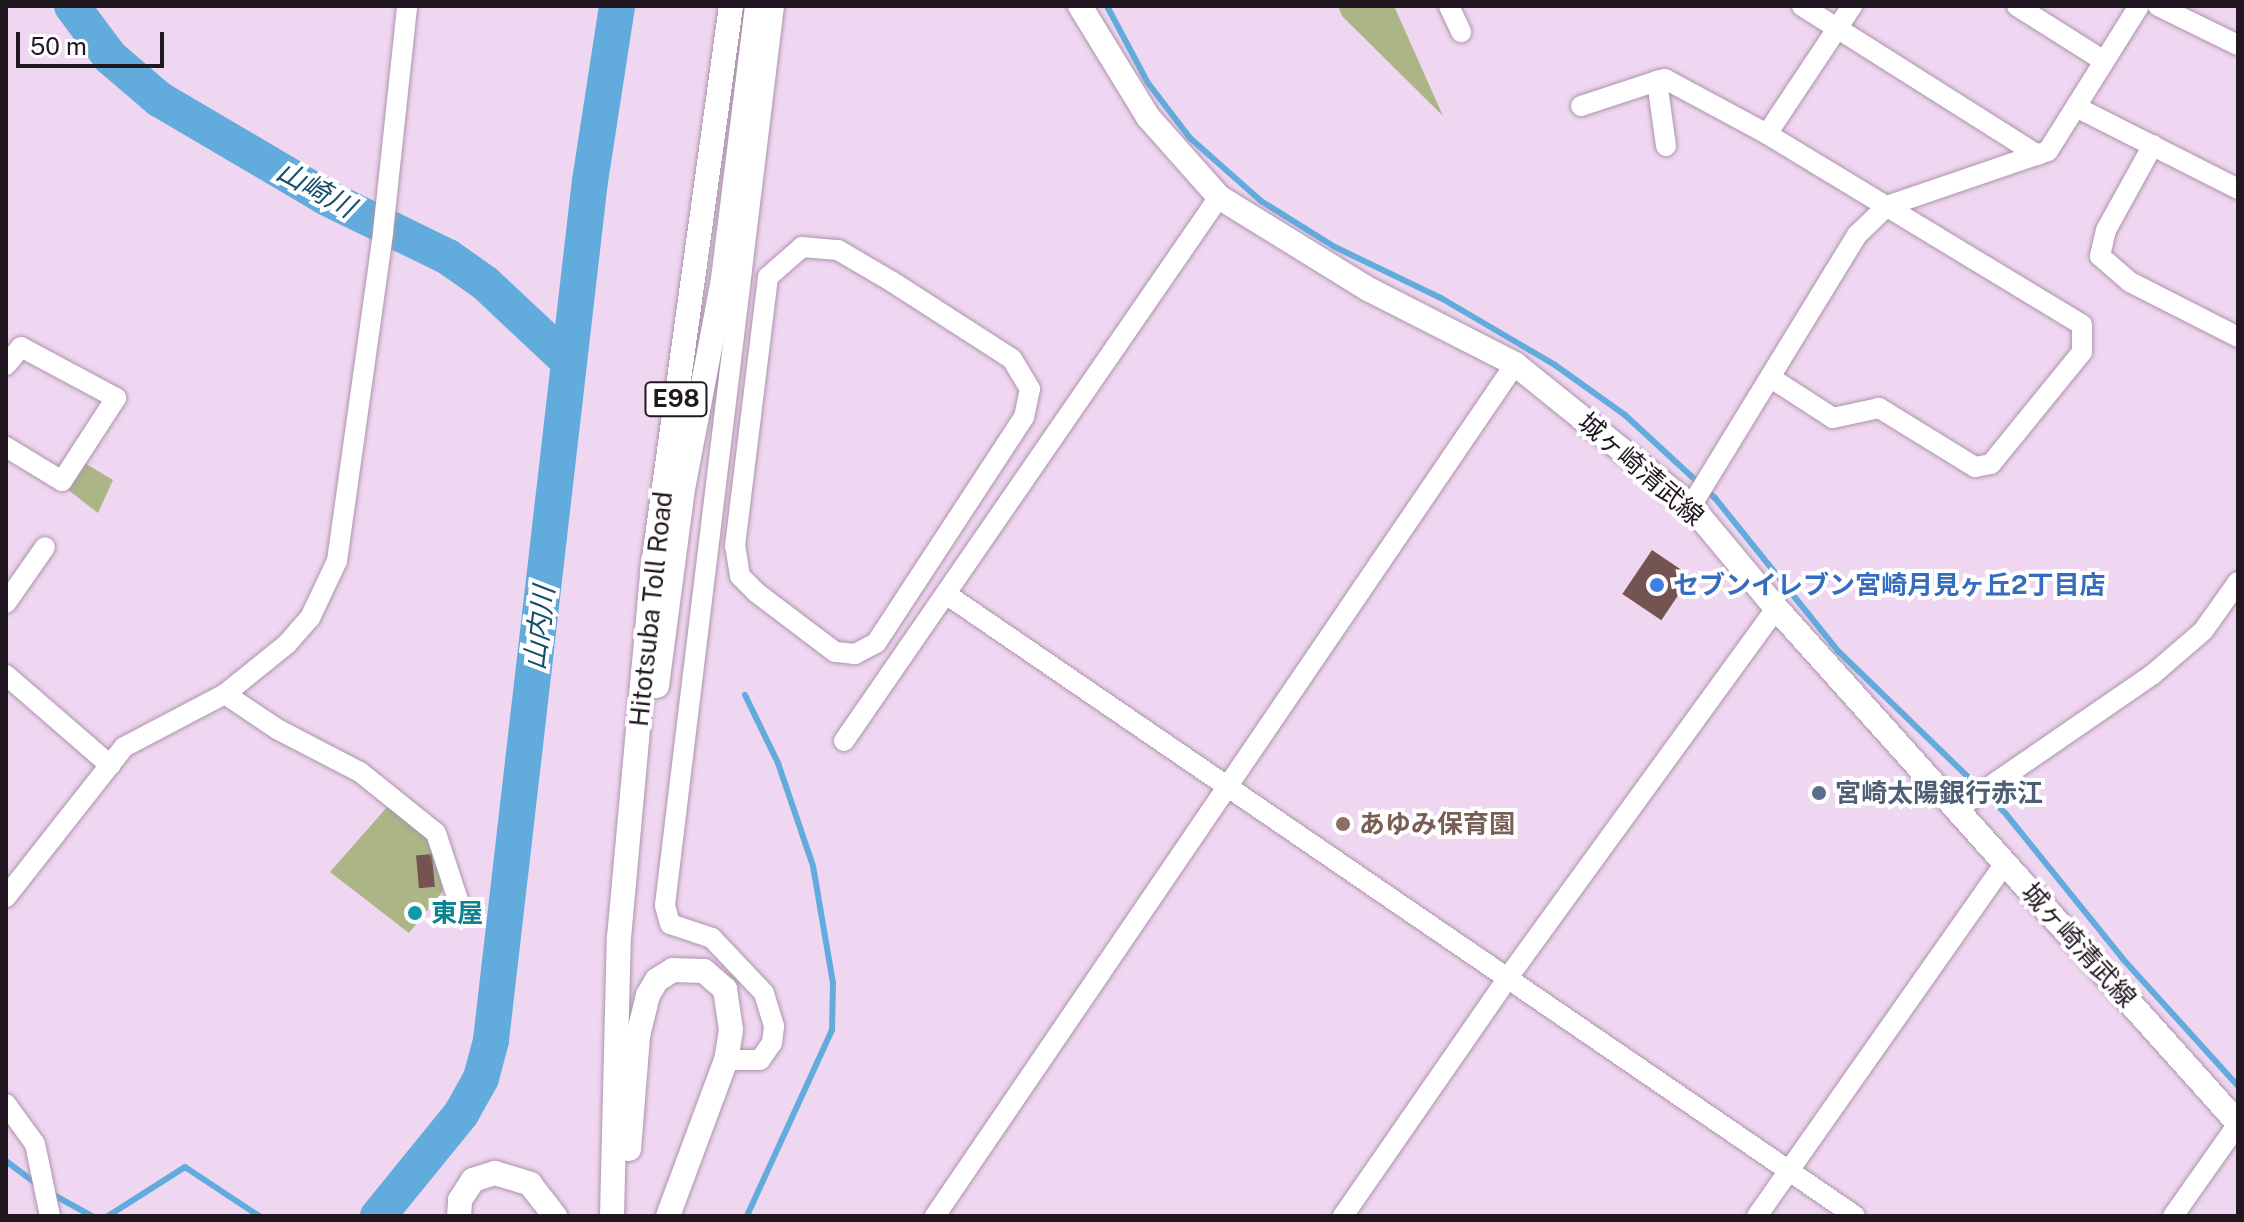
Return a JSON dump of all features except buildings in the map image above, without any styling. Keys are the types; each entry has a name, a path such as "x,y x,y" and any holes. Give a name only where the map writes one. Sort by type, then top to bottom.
{"main road":[{"name":"Hitotsuba Toll Road","path":"612,1216 619,938 652,573 731,6"},
{"path":"632,793 654,709 683,489 723,279 757,6"},
{"name":"城ヶ崎清武線","path":"1080,6 1124,83 1219,197 1368,289 1515,364 1693,502 1776,608 1964,805 2005,863 2238,1123"},
{"path":"623,1216 638,1036 657,980 689,968 715,977 725,989 731,1018 726,1060 668,1216"},
{"path":"459,1216 460,1200 473,1180 495,1173 530,1184 555,1216"}],"street":[{"path":"6,897 124,747 225,694 269,660 310,618 337,561 383,232 407,6"},
{"path":"726,1060 760,1060 772,1043 774,1026 764,993 712,938 670,924 665,905 774,6"},
{"path":"1449,6 1461,32"},
{"path":"1802,6 2038,155"},
{"path":"1767,134 1852,6"},
{"path":"2017,6 2104,61"},
{"path":"1693,502 1857,235 1887,206 2048,151 2139,6"},
{"path":"2158,6 2238,45"},
{"path":"1581,106 1665,79 1767,134 2082,325 2082,352 1991,464 1975,467 1879,408 1833,418 1771,378"},
{"path":"1657,81 1666,146"},
{"path":"2076,107 2238,189"},
{"path":"2153,145 2106,230 2100,256 2130,282 2238,337"},
{"path":"844,741 1219,197"},
{"path":"802,247 838,250 891,281 1012,359 1030,389 1024,417 934,553 876,643 855,654 835,652 740,576 735,546 768,277 802,247"},
{"path":"6,365 21,347 116,398 62,481 6,447"},
{"path":"935,1216 1223,786 1515,364"},
{"path":"6,603 45,547"},
{"path":"934,553 960,573"},
{"path":"1964,805 2152,675 2203,631 2238,582"},
{"path":"946,594 1223,786 1509,976 1855,1216"},
{"path":"1343,1216 1509,976 1776,608"},
{"path":"6,675 110,765"},
{"path":"225,694 277,729 360,772 436,833 458,900"},
{"path":"1757,1216 2005,863"},
{"path":"6,1104 35,1144 50,1216"},
{"path":"2173,1216 2238,1123"}],"green space":[{"path":"1338,6 1394,6 1443,116 1342,16"},
{"path":"83,462 113,480 98,513 67,489"},
{"path":"388,806 434,839 438,849 443,891 409,933 330,872"}],"waterway":[{"name":"山崎川","path":"72,6 110,57 159,99 327,198 448,257 485,283 569,362"},
{"name":"山内川","path":"378,1216 461,1114 481,1078 491,1040 590,181 617,6"},
{"path":"1107,6 1148,83 1190,138 1261,201 1335,247 1441,298 1555,365 1625,415 1715,498 1837,650 2006,814 2122,958 2238,1086"},
{"path":"745,695 778,763 813,866 833,983 832,1030 747,1216"},
{"path":"6,1161 37,1184"},
{"path":"108,1216 185,1167 259,1216"},
{"path":"50,1193 92,1216"}],"place":[{"name":"セブンイレブン宮崎月見ヶ丘2丁目店","path":"1657,585"},
{"name":"宮崎太陽銀行赤江","path":"1819,793"},
{"name":"あゆみ保育園","path":"1343,824"},
{"name":"東屋","path":"415,913"}]}
